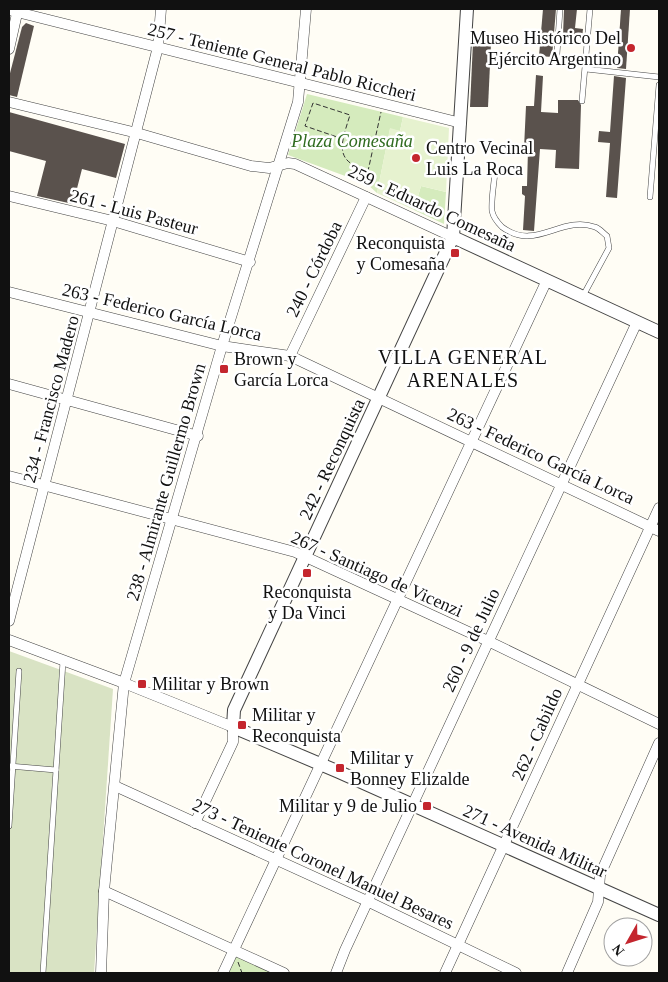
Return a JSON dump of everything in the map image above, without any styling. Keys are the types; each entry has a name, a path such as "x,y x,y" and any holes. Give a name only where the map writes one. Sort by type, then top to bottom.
{"street":[{"name":"234 - Francisco Madero","path":"9,622 137,133 158,47 161,9"},
{"name":"238 - Almirante Guillermo Brown","path":"101,973 104,891 124,683 171,520 198,436 222,346 250,262 298,102 306,9"},
{"name":"242 - Reconquista","path":"195,823 234,742 234,710 453,238 467,9"},
{"name":"257 - Teniente General Pablo Riccheri","path":"15,10 300,84 461,123"},
{"path":"9,49 15,10"},
{"name":"259 - Eduardo Comesaña","path":"9,102 137,133 251,166 268,168 288,163 303,167 659,332"},
{"name":"261 - Luis Pasteur","path":"9,196 113,221 250,262"},
{"name":"240 - Córdoba","path":"290,356 366,197"},
{"path":"223,973 547,280"},
{"name":"263 - Federico García Lorca","path":"9,292 222,346 290,356 655,529"},
{"name":"260 - 9 de Julio","path":"336,973 637,322"},
{"path":"9,384 198,436"},
{"name":"267 - Santiago de Vicenzi","path":"9,476 306,557 488,641 659,724"},
{"name":"262 - Cabildo","path":"444,973 578,685 655,529 659,508"},
{"name":"271 - Avenida Militar","path":"9,640 124,683 320,764 659,915"},
{"path":"567,973 598,902 600,875 659,743"},
{"name":"273 - Teniente Coronel Manuel Besares","path":"115,786 368,902 516,973"},
{"path":"104,891 284,973"}],"lane":[{"path":"556,54 560,9"},
{"path":"582,101 590,9"},
{"path":"586,69 659,77"},
{"path":"650,197 659,85"},
{"path":"495,172 492,212 498,224 510,232 522,237 528,237 582,225 596,227 607,236 609,248 583,297"},
{"path":"43,973 63,661"},
{"path":"9,826 11,766 19,671"},
{"path":"11,766 56,770"}],"path":[{"path":"343,139 306,126 313,103 350,116 343,139 342,152 346,161 355,167 368,171"},
{"path":"366,197 368,171 383,104"}],"green space":[{"name":"Plaza Comesaña","path":"307,94 403,117 400,131 390,129 377,193 367,184 288,155"},
{"name":"Centro Vecinal Luis La Roca","path":"403,117 449,128 446,192 421,186 414,210 377,193 390,128 400,131"},
{"path":"421,186 446,192 444,224 414,210"},
{"path":"9,651 113,689 94,973 9,973"},
{"path":"235,954 275,973 227,973"}],"building":[{"path":"543,9 556,9 552,57 539,56"},
{"path":"564,9 577,9 575,28 583,29 582,38 563,35"},
{"path":"621,9 630,9 626,69 617,68"},
{"path":"26,23 34,26 17,97 9,95 9,77 22,27"},
{"path":"473,42 491,43 488,107 470,107"},
{"path":"536,75 543,76 541,112 558,113 558,100 578,100 581,105 579,169 555,168 556,150 540,149 534,231 523,230 525,196 522,194 522,186 527,186 528,150 524,148 526,106 534,106"},
{"path":"614,76 626,78 617,198 606,197 610,143 598,142 599,131 610,132"},
{"path":"9,112 125,144 116,178 82,169 73,204 37,196 46,161 9,151"}],"place":[{"name":"Museo Histórico Del Ejército Argentino","path":"631,48"},
{"name":"Centro Vecinal Luis La Roca","path":"416,158"},
{"name":"Reconquista y Comesaña","path":"455,253"},
{"name":"Brown y García Lorca","path":"224,369"},
{"name":"Reconquista y Da Vinci","path":"307,573"},
{"name":"Militar y Brown","path":"142,684"},
{"name":"Militar y Reconquista","path":"242,725"},
{"name":"Militar y Bonney Elizalde","path":"340,768"},
{"name":"Militar y 9 de Julio","path":"427,806"}],"district":[{"name":"VILLA GENERAL ARENALES","path":"463,368"}]}
